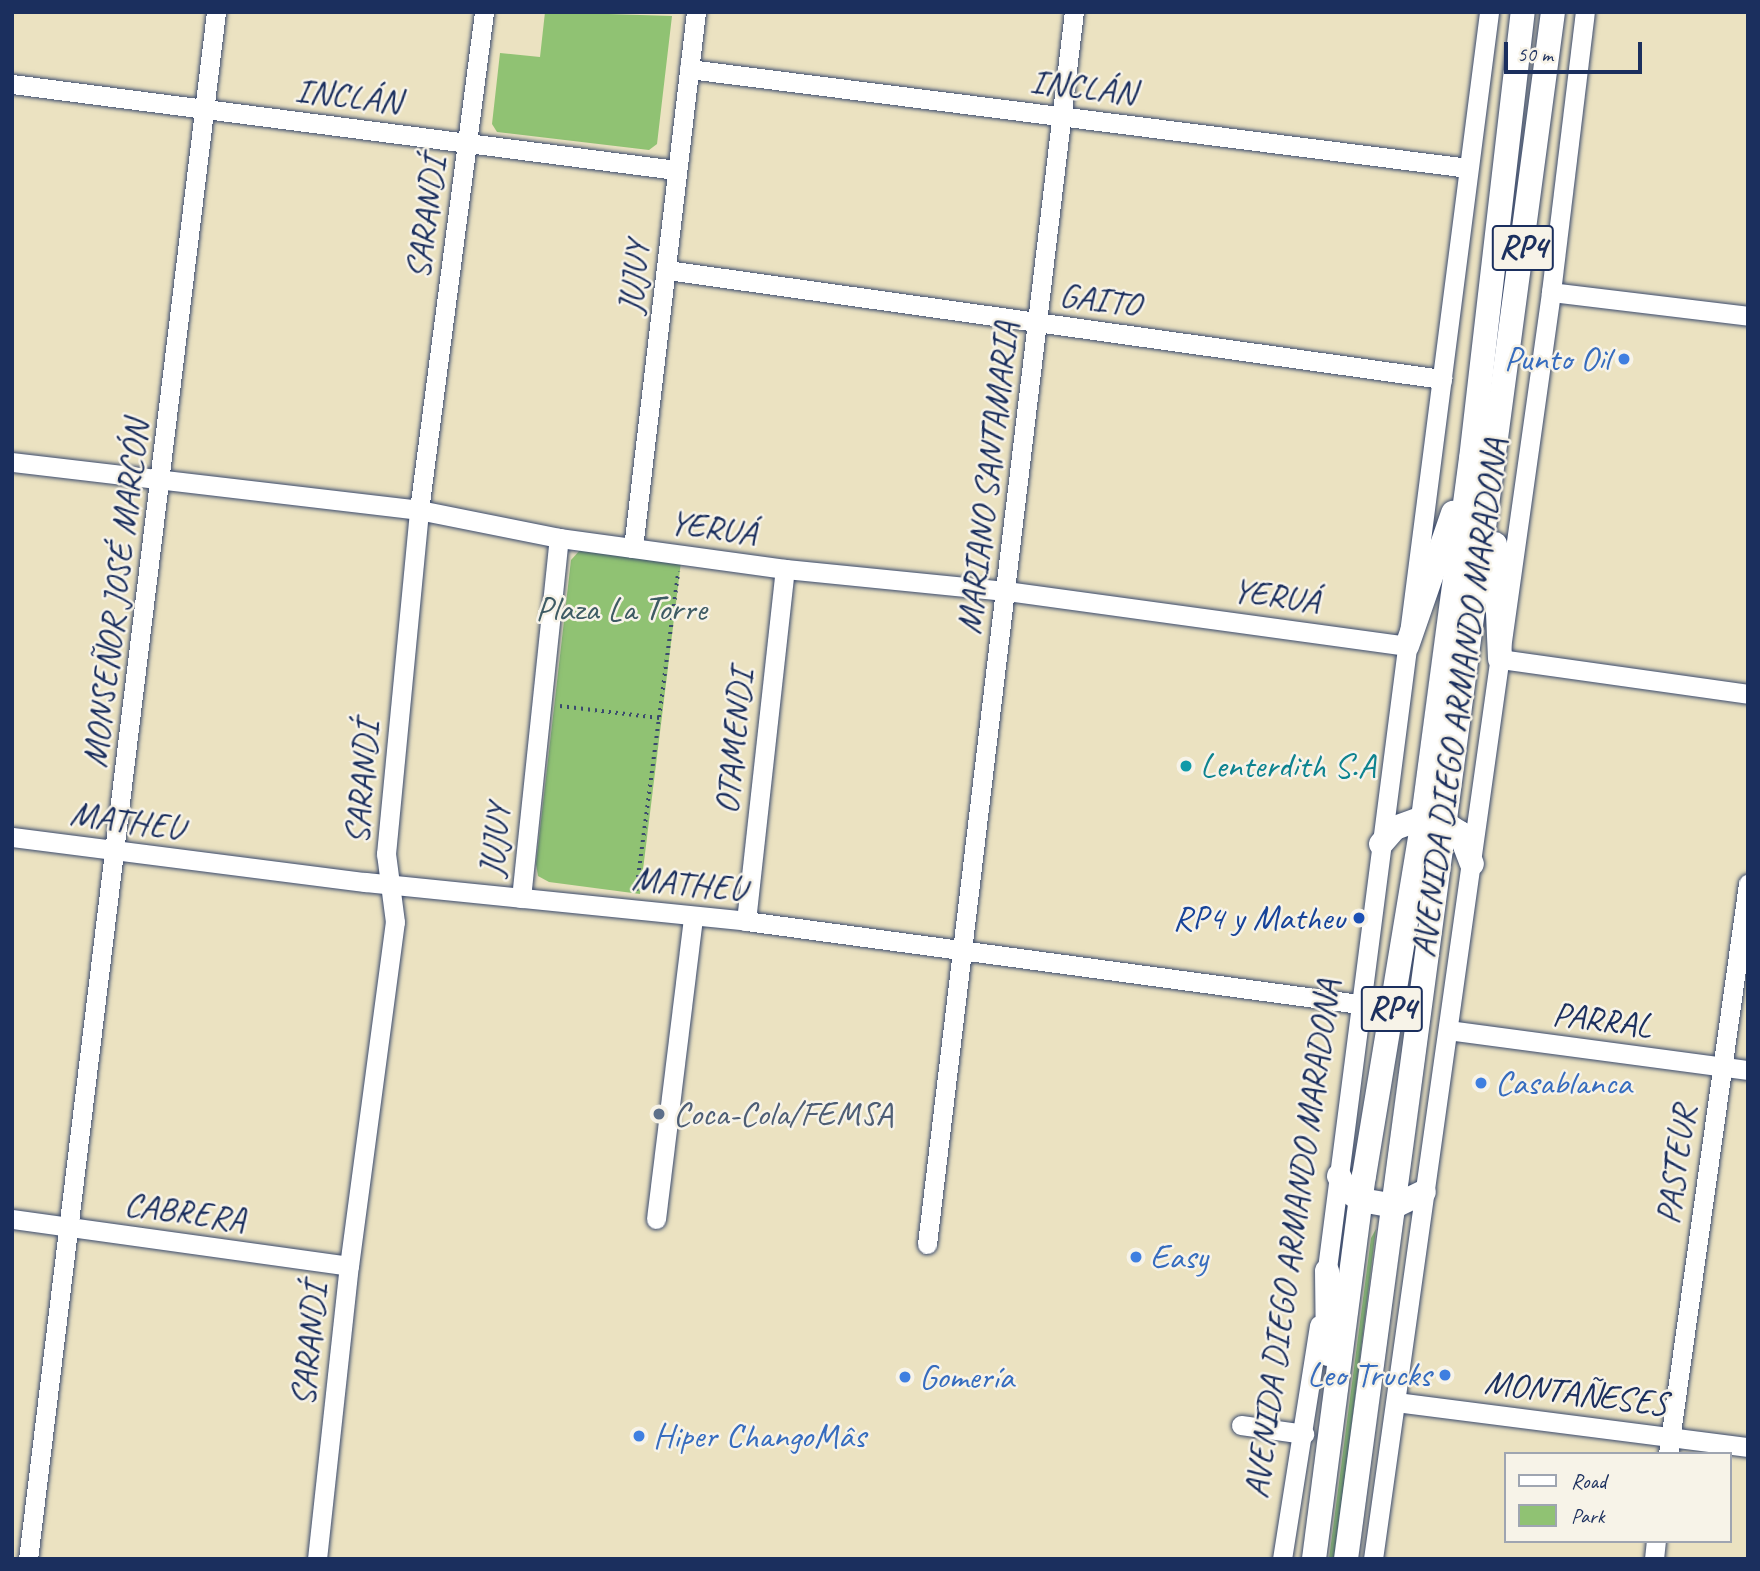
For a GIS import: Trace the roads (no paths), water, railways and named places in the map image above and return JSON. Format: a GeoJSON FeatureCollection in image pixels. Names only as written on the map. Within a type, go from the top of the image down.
{"type":"FeatureCollection","features":[{"type":"Feature","properties":{"kind":"main road","name":"AVENIDA DIEGO ARMANDO MARADONA"},"geometry":{"type":"LineString","coordinates":[[1346,1559],[1395,1206],[1471,459],[1522,12]]}},
{"type":"Feature","properties":{"kind":"main road","name":"AVENIDA DIEGO ARMANDO MARADONA"},"geometry":{"type":"LineString","coordinates":[[1314,1559],[1316,1434],[1434,820],[1492,483],[1553,12]]}},
{"type":"Feature","properties":{"kind":"main road"},"geometry":{"type":"LineString","coordinates":[[1407,646],[1471,459]]}},
{"type":"Feature","properties":{"kind":"main road"},"geometry":{"type":"LineString","coordinates":[[1492,483],[1500,659]]}},
{"type":"Feature","properties":{"kind":"main road"},"geometry":{"type":"LineString","coordinates":[[1381,844],[1395,828],[1434,820],[1460,832],[1472,864]]}},
{"type":"Feature","properties":{"kind":"main road"},"geometry":{"type":"LineString","coordinates":[[1339,1177],[1345,1189],[1361,1200],[1395,1206],[1423,1192]]}},
{"type":"Feature","properties":{"kind":"main road"},"geometry":{"type":"LineString","coordinates":[[1316,1434],[1326,1271]]}},
{"type":"Feature","properties":{"kind":"street","name":"MONSEÑOR JOSÉ MARCÓN"},"geometry":{"type":"LineString","coordinates":[[28,1559],[162,480],[216,12]]}},
{"type":"Feature","properties":{"kind":"street","name":"SARANDÍ"},"geometry":{"type":"LineString","coordinates":[[317,1559],[349,1266],[395,922],[386,854],[419,510],[484,12]]}},
{"type":"Feature","properties":{"kind":"street","name":"JUJUY"},"geometry":{"type":"LineString","coordinates":[[633,548],[696,12]]}},
{"type":"Feature","properties":{"kind":"street","name":"MARIANO SANTAMARIA"},"geometry":{"type":"LineString","coordinates":[[927,1244],[1074,12]]}},
{"type":"Feature","properties":{"kind":"street","name":"AVENIDA DIEGO ARMANDO MARADONA"},"geometry":{"type":"LineString","coordinates":[[1326,1271],[1489,12]]}},
{"type":"Feature","properties":{"kind":"street","name":"AVENIDA DIEGO ARMANDO MARADONA"},"geometry":{"type":"LineString","coordinates":[[1373,1559],[1551,292],[1585,12]]}},
{"type":"Feature","properties":{"kind":"street","name":"INCLÁN"},"geometry":{"type":"LineString","coordinates":[[689,69],[1468,168]]}},
{"type":"Feature","properties":{"kind":"street","name":"INCLÁN"},"geometry":{"type":"LineString","coordinates":[[12,84],[676,170]]}},
{"type":"Feature","properties":{"kind":"street","name":"GAITO"},"geometry":{"type":"LineString","coordinates":[[667,270],[1442,379]]}},
{"type":"Feature","properties":{"kind":"street"},"geometry":{"type":"LineString","coordinates":[[1551,292],[1748,316]]}},
{"type":"Feature","properties":{"kind":"street","name":"YERUÁ"},"geometry":{"type":"LineString","coordinates":[[12,462],[419,510],[559,538],[785,569],[1006,591],[1407,646]]}},
{"type":"Feature","properties":{"kind":"street","name":"JUJUY"},"geometry":{"type":"LineString","coordinates":[[521,898],[559,538]]}},
{"type":"Feature","properties":{"kind":"street","name":"OTAMENDI"},"geometry":{"type":"LineString","coordinates":[[746,921],[785,569]]}},
{"type":"Feature","properties":{"kind":"street"},"geometry":{"type":"LineString","coordinates":[[1500,659],[1748,694]]}},
{"type":"Feature","properties":{"kind":"street","name":"MATHEU"},"geometry":{"type":"LineString","coordinates":[[12,837],[116,852],[746,921],[1359,1004]]}},
{"type":"Feature","properties":{"kind":"street","name":"PASTEUR"},"geometry":{"type":"LineString","coordinates":[[1670,1446],[1748,884]]}},
{"type":"Feature","properties":{"kind":"street"},"geometry":{"type":"LineString","coordinates":[[656,1219],[693,916]]}},
{"type":"Feature","properties":{"kind":"street","name":"PARRAL"},"geometry":{"type":"LineString","coordinates":[[1448,1030],[1748,1070]]}},
{"type":"Feature","properties":{"kind":"street","name":"CABRERA"},"geometry":{"type":"LineString","coordinates":[[12,1219],[349,1266]]}},
{"type":"Feature","properties":{"kind":"street","name":"MONTAÑESES"},"geometry":{"type":"LineString","coordinates":[[1396,1402],[1670,1446],[1748,1447]]}},
{"type":"Feature","properties":{"kind":"street"},"geometry":{"type":"LineString","coordinates":[[1241,1425],[1316,1434]]}},
{"type":"Feature","properties":{"kind":"street","name":"AVENIDA DIEGO ARMANDO MARADONA"},"geometry":{"type":"LineString","coordinates":[[1282,1559],[1316,1434]]}},
{"type":"Feature","properties":{"kind":"place","name":"Punto Oil"},"geometry":{"type":"Point","coordinates":[1624,359]}},
{"type":"Feature","properties":{"kind":"place","name":"Lenterdith S.A"},"geometry":{"type":"Point","coordinates":[1186,766]}},
{"type":"Feature","properties":{"kind":"place","name":"RP4 y Matheu"},"geometry":{"type":"Point","coordinates":[1359,918]}},
{"type":"Feature","properties":{"kind":"place","name":"Casablanca"},"geometry":{"type":"Point","coordinates":[1481,1083]}},
{"type":"Feature","properties":{"kind":"place","name":"Coca-Cola/FEMSA"},"geometry":{"type":"Point","coordinates":[659,1114]}},
{"type":"Feature","properties":{"kind":"place","name":"Easy"},"geometry":{"type":"Point","coordinates":[1136,1257]}},
{"type":"Feature","properties":{"kind":"place","name":"Leo Trucks"},"geometry":{"type":"Point","coordinates":[1445,1375]}},
{"type":"Feature","properties":{"kind":"place","name":"Gomería"},"geometry":{"type":"Point","coordinates":[905,1377]}},
{"type":"Feature","properties":{"kind":"place","name":"Hiper ChangoMâs"},"geometry":{"type":"Point","coordinates":[639,1436]}},
{"type":"Feature","properties":{"kind":"park label","name":"Plaza La Torre"},"geometry":{"type":"Point","coordinates":[621,609]}}]}
